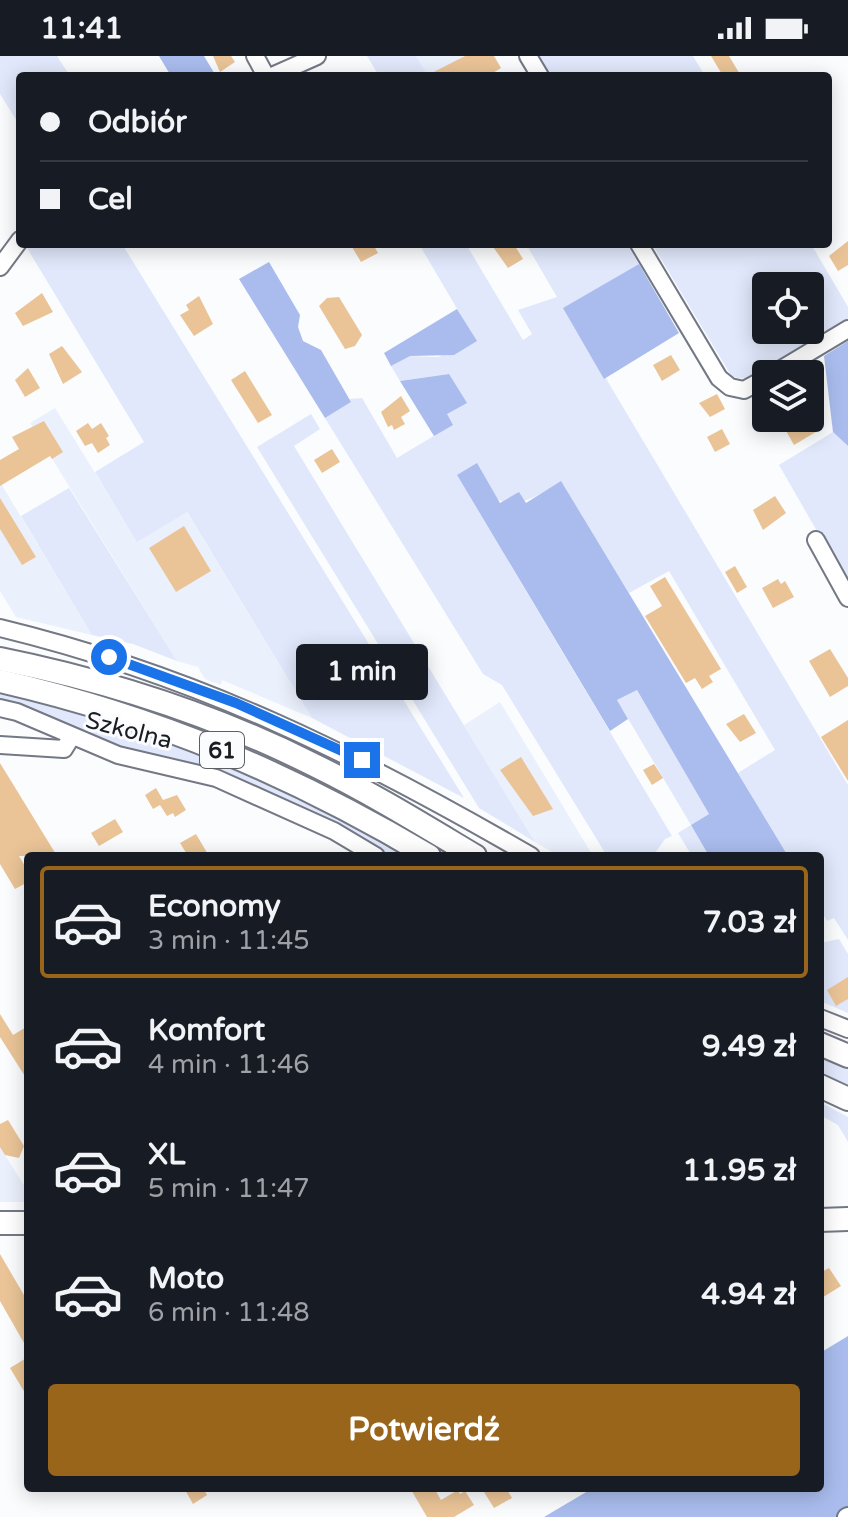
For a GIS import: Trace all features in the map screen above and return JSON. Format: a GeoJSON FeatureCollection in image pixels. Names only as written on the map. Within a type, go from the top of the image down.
{"type":"FeatureCollection","features":[{"type":"Feature","properties":{"kind":"main road","name":"61"},"geometry":{"type":"LineString","coordinates":[[0,659],[113,686],[264,742],[369,794],[468,852]]}},
{"type":"Feature","properties":{"kind":"main road","name":"61"},"geometry":{"type":"LineString","coordinates":[[0,681],[78,699],[254,762],[367,819],[422,852]]}},
{"type":"Feature","properties":{"kind":"main road"},"geometry":{"type":"LineString","coordinates":[[824,1046],[848,1056]]}},
{"type":"Feature","properties":{"kind":"main road"},"geometry":{"type":"LineString","coordinates":[[824,1088],[848,1099]]}},
{"type":"Feature","properties":{"kind":"main road"},"geometry":{"type":"LineString","coordinates":[[824,1220],[848,1219]]}},
{"type":"Feature","properties":{"kind":"main road"},"geometry":{"type":"LineString","coordinates":[[0,1223],[24,1223]]}},
{"type":"Feature","properties":{"kind":"street"},"geometry":{"type":"LineString","coordinates":[[279,72],[317,56]]}},
{"type":"Feature","properties":{"kind":"street"},"geometry":{"type":"LineString","coordinates":[[0,267],[16,245]]}},
{"type":"Feature","properties":{"kind":"street"},"geometry":{"type":"LineString","coordinates":[[641,248],[719,378],[730,387],[744,390],[752,386]]}},
{"type":"Feature","properties":{"kind":"street"},"geometry":{"type":"LineString","coordinates":[[796,360],[848,329]]}},
{"type":"Feature","properties":{"kind":"street"},"geometry":{"type":"LineString","coordinates":[[816,540],[848,598]]}},
{"type":"Feature","properties":{"kind":"street"},"geometry":{"type":"LineString","coordinates":[[0,628],[82,648],[236,703],[362,760],[524,852]]}},
{"type":"Feature","properties":{"kind":"street"},"geometry":{"type":"LineString","coordinates":[[0,708],[72,736]]}},
{"type":"Feature","properties":{"kind":"street","name":"Szkolna"},"geometry":{"type":"LineString","coordinates":[[0,745],[64,749],[72,736],[118,755],[216,778],[334,831],[369,852]]}},
{"type":"Feature","properties":{"kind":"street"},"geometry":{"type":"LineString","coordinates":[[824,1020],[848,1029]]}},
{"type":"Feature","properties":{"kind":"shaded area"},"geometry":{"type":"Polygon","coordinates":[[[0,56],[57,56],[67,72],[16,72],[16,120],[0,94],[0,56]]]}},
{"type":"Feature","properties":{"kind":"shaded area"},"geometry":{"type":"Polygon","coordinates":[[[159,56],[204,56],[214,72],[169,72],[159,56]]]}},
{"type":"Feature","properties":{"kind":"shaded area"},"geometry":{"type":"Polygon","coordinates":[[[367,56],[416,56],[426,72],[377,72],[367,56]]]}},
{"type":"Feature","properties":{"kind":"shaded area"},"geometry":{"type":"Polygon","coordinates":[[[416,56],[463,56],[472,72],[426,72],[416,56]]]}},
{"type":"Feature","properties":{"kind":"shaded area"},"geometry":{"type":"Polygon","coordinates":[[[538,56],[693,56],[703,72],[548,72],[538,56]]]}},
{"type":"Feature","properties":{"kind":"shaded area"},"geometry":{"type":"Polygon","coordinates":[[[27,248],[124,248],[464,798],[312,718],[187,512],[137,542],[95,472],[144,442],[27,248]]]}},
{"type":"Feature","properties":{"kind":"shaded area"},"geometry":{"type":"Polygon","coordinates":[[[421,248],[468,248],[523,340],[532,334],[518,310],[557,297],[528,248],[629,248],[639,264],[564,308],[848,785],[848,940],[834,918],[827,921],[824,916],[824,852],[786,852],[738,773],[775,750],[669,571],[629,593],[561,482],[529,499],[508,502],[498,500],[457,475],[672,836],[665,839],[656,852],[605,852],[502,685],[483,674],[325,418],[351,402],[349,399],[362,398],[397,458],[452,425],[447,415],[449,374],[400,381],[391,366],[409,356],[438,357],[476,341],[421,248]]]}},
{"type":"Feature","properties":{"kind":"shaded area"},"geometry":{"type":"Polygon","coordinates":[[[654,248],[813,248],[848,307],[848,319],[824,333],[824,272],[752,272],[752,344],[806,344],[779,360],[752,360],[752,376],[747,379],[732,377],[654,248]]]}},
{"type":"Feature","properties":{"kind":"shaded area"},"geometry":{"type":"Polygon","coordinates":[[[269,262],[300,315],[298,327],[303,341],[321,350],[351,402],[325,418],[239,279],[269,262]]]}},
{"type":"Feature","properties":{"kind":"shaded area"},"geometry":{"type":"Polygon","coordinates":[[[639,264],[679,333],[604,379],[563,308],[639,264]]]}},
{"type":"Feature","properties":{"kind":"shaded area"},"geometry":{"type":"Polygon","coordinates":[[[457,309],[477,341],[454,355],[410,356],[391,366],[384,353],[457,309]]]}},
{"type":"Feature","properties":{"kind":"shaded area"},"geometry":{"type":"Polygon","coordinates":[[[848,341],[848,446],[833,432],[824,356],[848,341]]]}},
{"type":"Feature","properties":{"kind":"shaded area"},"geometry":{"type":"Polygon","coordinates":[[[449,374],[467,403],[447,414],[453,425],[434,436],[400,381],[449,374]]]}},
{"type":"Feature","properties":{"kind":"shaded area"},"geometry":{"type":"Polygon","coordinates":[[[55,408],[137,541],[186,511],[312,718],[222,680],[221,685],[205,679],[198,667],[177,661],[30,423],[55,408]]]}},
{"type":"Feature","properties":{"kind":"shaded area"},"geometry":{"type":"Polygon","coordinates":[[[311,414],[320,429],[294,446],[535,842],[479,808],[257,447],[311,414]]]}},
{"type":"Feature","properties":{"kind":"shaded area"},"geometry":{"type":"Polygon","coordinates":[[[833,432],[848,446],[848,585],[779,465],[833,432]]]}},
{"type":"Feature","properties":{"kind":"shaded area"},"geometry":{"type":"Polygon","coordinates":[[[477,463],[500,503],[519,492],[526,503],[561,481],[786,852],[707,852],[691,825],[709,814],[637,690],[617,700],[628,719],[610,731],[457,475],[477,463]]]}},
{"type":"Feature","properties":{"kind":"shaded area"},"geometry":{"type":"Polygon","coordinates":[[[0,482],[92,635],[16,617],[0,591],[0,482]]]}},
{"type":"Feature","properties":{"kind":"shaded area"},"geometry":{"type":"Polygon","coordinates":[[[69,488],[177,661],[133,644],[92,635],[21,516],[69,488]]]}},
{"type":"Feature","properties":{"kind":"shaded area"},"geometry":{"type":"Polygon","coordinates":[[[0,666],[71,684],[212,729],[326,781],[457,852],[441,852],[393,824],[0,672],[0,666]]]}},
{"type":"Feature","properties":{"kind":"shaded area"},"geometry":{"type":"Polygon","coordinates":[[[0,689],[137,727],[264,777],[406,852],[377,852],[259,789],[194,764],[109,746],[0,703],[0,689]]]}},
{"type":"Feature","properties":{"kind":"shaded area"},"geometry":{"type":"Polygon","coordinates":[[[637,690],[709,814],[691,825],[617,700],[637,690]]]}},
{"type":"Feature","properties":{"kind":"shaded area"},"geometry":{"type":"Polygon","coordinates":[[[500,702],[591,852],[552,852],[535,842],[464,725],[500,702]]]}},
{"type":"Feature","properties":{"kind":"shaded area"},"geometry":{"type":"Polygon","coordinates":[[[691,825],[707,852],[690,852],[678,833],[691,825]]]}},
{"type":"Feature","properties":{"kind":"shaded area"},"geometry":{"type":"Polygon","coordinates":[[[839,939],[848,954],[848,1013],[824,1003],[824,942],[839,939]]]}},
{"type":"Feature","properties":{"kind":"shaded area"},"geometry":{"type":"Polygon","coordinates":[[[824,1055],[848,1065],[848,1090],[824,1078],[824,1055]]]}},
{"type":"Feature","properties":{"kind":"shaded area"},"geometry":{"type":"Polygon","coordinates":[[[824,1104],[848,1117],[848,1142],[838,1125],[824,1117],[824,1104]]]}},
{"type":"Feature","properties":{"kind":"shaded area"},"geometry":{"type":"Polygon","coordinates":[[[0,1147],[24,1186],[24,1202],[0,1202],[0,1147]]]}},
{"type":"Feature","properties":{"kind":"shaded area"},"geometry":{"type":"Polygon","coordinates":[[[848,1336],[848,1517],[544,1517],[586,1492],[824,1492],[824,1351],[848,1336]]]}},
{"type":"Feature","properties":{"kind":"building"},"geometry":{"type":"Polygon","coordinates":[[[213,56],[231,56],[235,62],[220,72],[213,56]]]}},
{"type":"Feature","properties":{"kind":"building"},"geometry":{"type":"Polygon","coordinates":[[[465,56],[494,56],[501,68],[494,72],[434,72],[465,56]]]}},
{"type":"Feature","properties":{"kind":"building"},"geometry":{"type":"Polygon","coordinates":[[[711,56],[729,56],[739,72],[721,72],[711,56]]]}},
{"type":"Feature","properties":{"kind":"building"},"geometry":{"type":"Polygon","coordinates":[[[848,241],[848,265],[838,271],[829,256],[848,241]]]}},
{"type":"Feature","properties":{"kind":"building"},"geometry":{"type":"Polygon","coordinates":[[[353,248],[375,248],[378,253],[361,262],[353,248]]]}},
{"type":"Feature","properties":{"kind":"building"},"geometry":{"type":"Polygon","coordinates":[[[494,248],[516,248],[523,259],[508,268],[494,248]]]}},
{"type":"Feature","properties":{"kind":"building"},"geometry":{"type":"Polygon","coordinates":[[[42,293],[53,312],[23,326],[15,313],[42,293]]]}},
{"type":"Feature","properties":{"kind":"building"},"geometry":{"type":"Polygon","coordinates":[[[199,296],[213,324],[194,336],[180,315],[189,310],[186,305],[199,296]]]}},
{"type":"Feature","properties":{"kind":"building"},"geometry":{"type":"Polygon","coordinates":[[[339,297],[362,335],[355,346],[345,349],[319,306],[327,298],[339,297]]]}},
{"type":"Feature","properties":{"kind":"building"},"geometry":{"type":"Polygon","coordinates":[[[62,346],[82,372],[63,384],[49,354],[62,346]]]}},
{"type":"Feature","properties":{"kind":"building"},"geometry":{"type":"Polygon","coordinates":[[[671,355],[680,370],[662,381],[653,365],[671,355]]]}},
{"type":"Feature","properties":{"kind":"building"},"geometry":{"type":"Polygon","coordinates":[[[28,368],[40,388],[25,397],[15,380],[28,368]]]}},
{"type":"Feature","properties":{"kind":"building"},"geometry":{"type":"Polygon","coordinates":[[[245,371],[272,415],[258,423],[231,380],[245,371]]]}},
{"type":"Feature","properties":{"kind":"building"},"geometry":{"type":"Polygon","coordinates":[[[717,394],[725,409],[710,417],[699,403],[717,394]]]}},
{"type":"Feature","properties":{"kind":"building"},"geometry":{"type":"Polygon","coordinates":[[[401,396],[410,411],[401,417],[405,424],[394,430],[392,425],[388,427],[381,412],[401,396]]]}},
{"type":"Feature","properties":{"kind":"building"},"geometry":{"type":"Polygon","coordinates":[[[44,421],[63,452],[52,459],[50,456],[0,486],[0,460],[19,449],[12,437],[44,421]]]}},
{"type":"Feature","properties":{"kind":"building"},"geometry":{"type":"Polygon","coordinates":[[[88,423],[92,429],[101,423],[109,436],[106,438],[110,445],[98,453],[92,443],[85,446],[76,431],[88,423]]]}},
{"type":"Feature","properties":{"kind":"building"},"geometry":{"type":"Polygon","coordinates":[[[722,429],[730,444],[715,452],[707,437],[722,429]]]}},
{"type":"Feature","properties":{"kind":"building"},"geometry":{"type":"Polygon","coordinates":[[[787,432],[816,432],[794,445],[787,432]]]}},
{"type":"Feature","properties":{"kind":"building"},"geometry":{"type":"Polygon","coordinates":[[[332,449],[340,462],[322,473],[314,460],[332,449]]]}},
{"type":"Feature","properties":{"kind":"building"},"geometry":{"type":"Polygon","coordinates":[[[775,496],[786,513],[763,530],[753,510],[775,496]]]}},
{"type":"Feature","properties":{"kind":"building"},"geometry":{"type":"Polygon","coordinates":[[[0,498],[36,557],[22,565],[0,529],[0,498]]]}},
{"type":"Feature","properties":{"kind":"building"},"geometry":{"type":"Polygon","coordinates":[[[184,526],[211,571],[176,592],[149,548],[184,526]]]}},
{"type":"Feature","properties":{"kind":"building"},"geometry":{"type":"Polygon","coordinates":[[[735,566],[747,587],[737,593],[725,572],[735,566]]]}},
{"type":"Feature","properties":{"kind":"building"},"geometry":{"type":"Polygon","coordinates":[[[665,577],[721,669],[709,676],[713,682],[702,689],[695,678],[686,683],[645,616],[662,606],[650,586],[665,577]]]}},
{"type":"Feature","properties":{"kind":"building"},"geometry":{"type":"Polygon","coordinates":[[[778,579],[781,584],[785,581],[794,597],[773,608],[762,588],[778,579]]]}},
{"type":"Feature","properties":{"kind":"building"},"geometry":{"type":"Polygon","coordinates":[[[830,649],[848,678],[848,686],[830,697],[809,661],[830,649]]]}},
{"type":"Feature","properties":{"kind":"building"},"geometry":{"type":"Polygon","coordinates":[[[744,714],[756,733],[740,742],[726,724],[744,714]]]}},
{"type":"Feature","properties":{"kind":"building"},"geometry":{"type":"Polygon","coordinates":[[[848,720],[848,781],[821,737],[848,720]]]}},
{"type":"Feature","properties":{"kind":"building"},"geometry":{"type":"Polygon","coordinates":[[[521,757],[553,809],[533,816],[500,770],[521,757]]]}},
{"type":"Feature","properties":{"kind":"building"},"geometry":{"type":"Polygon","coordinates":[[[0,763],[55,852],[24,852],[24,856],[19,856],[24,864],[24,884],[15,889],[0,864],[0,763]]]}},
{"type":"Feature","properties":{"kind":"building"},"geometry":{"type":"Polygon","coordinates":[[[654,764],[663,778],[652,785],[643,770],[654,764]]]}},
{"type":"Feature","properties":{"kind":"building"},"geometry":{"type":"Polygon","coordinates":[[[156,788],[163,800],[177,795],[186,810],[175,817],[173,813],[167,816],[160,805],[153,809],[145,795],[156,788]]]}},
{"type":"Feature","properties":{"kind":"building"},"geometry":{"type":"Polygon","coordinates":[[[115,819],[123,832],[99,846],[91,833],[115,819]]]}},
{"type":"Feature","properties":{"kind":"building"},"geometry":{"type":"Polygon","coordinates":[[[196,834],[207,852],[186,852],[180,843],[196,834]]]}},
{"type":"Feature","properties":{"kind":"building"},"geometry":{"type":"Polygon","coordinates":[[[848,977],[848,999],[836,1006],[827,990],[848,977]]]}},
{"type":"Feature","properties":{"kind":"building"},"geometry":{"type":"Polygon","coordinates":[[[0,1014],[13,1035],[24,1028],[24,1075],[0,1037],[0,1014]]]}},
{"type":"Feature","properties":{"kind":"building"},"geometry":{"type":"Polygon","coordinates":[[[8,1120],[24,1146],[19,1158],[5,1155],[0,1147],[0,1124],[8,1120]]]}},
{"type":"Feature","properties":{"kind":"building"},"geometry":{"type":"Polygon","coordinates":[[[0,1254],[24,1295],[24,1343],[0,1301],[0,1254]]]}},
{"type":"Feature","properties":{"kind":"building"},"geometry":{"type":"Polygon","coordinates":[[[829,1268],[841,1286],[824,1297],[824,1271],[829,1268]]]}},
{"type":"Feature","properties":{"kind":"building"},"geometry":{"type":"Polygon","coordinates":[[[24,1359],[24,1391],[10,1368],[24,1359]]]}},
{"type":"Feature","properties":{"kind":"building"},"geometry":{"type":"Polygon","coordinates":[[[186,1492],[205,1492],[207,1495],[193,1504],[186,1492]]]}},
{"type":"Feature","properties":{"kind":"building"},"geometry":{"type":"Polygon","coordinates":[[[412,1492],[436,1492],[441,1500],[455,1492],[466,1492],[474,1505],[454,1517],[427,1517],[412,1492]]]}},
{"type":"Feature","properties":{"kind":"building"},"geometry":{"type":"Polygon","coordinates":[[[484,1492],[508,1492],[512,1498],[494,1508],[484,1492]]]}},
{"type":"Feature","properties":{"kind":"route"},"geometry":{"type":"LineString","coordinates":[[109,657],[236,703],[362,760]]}}]}
